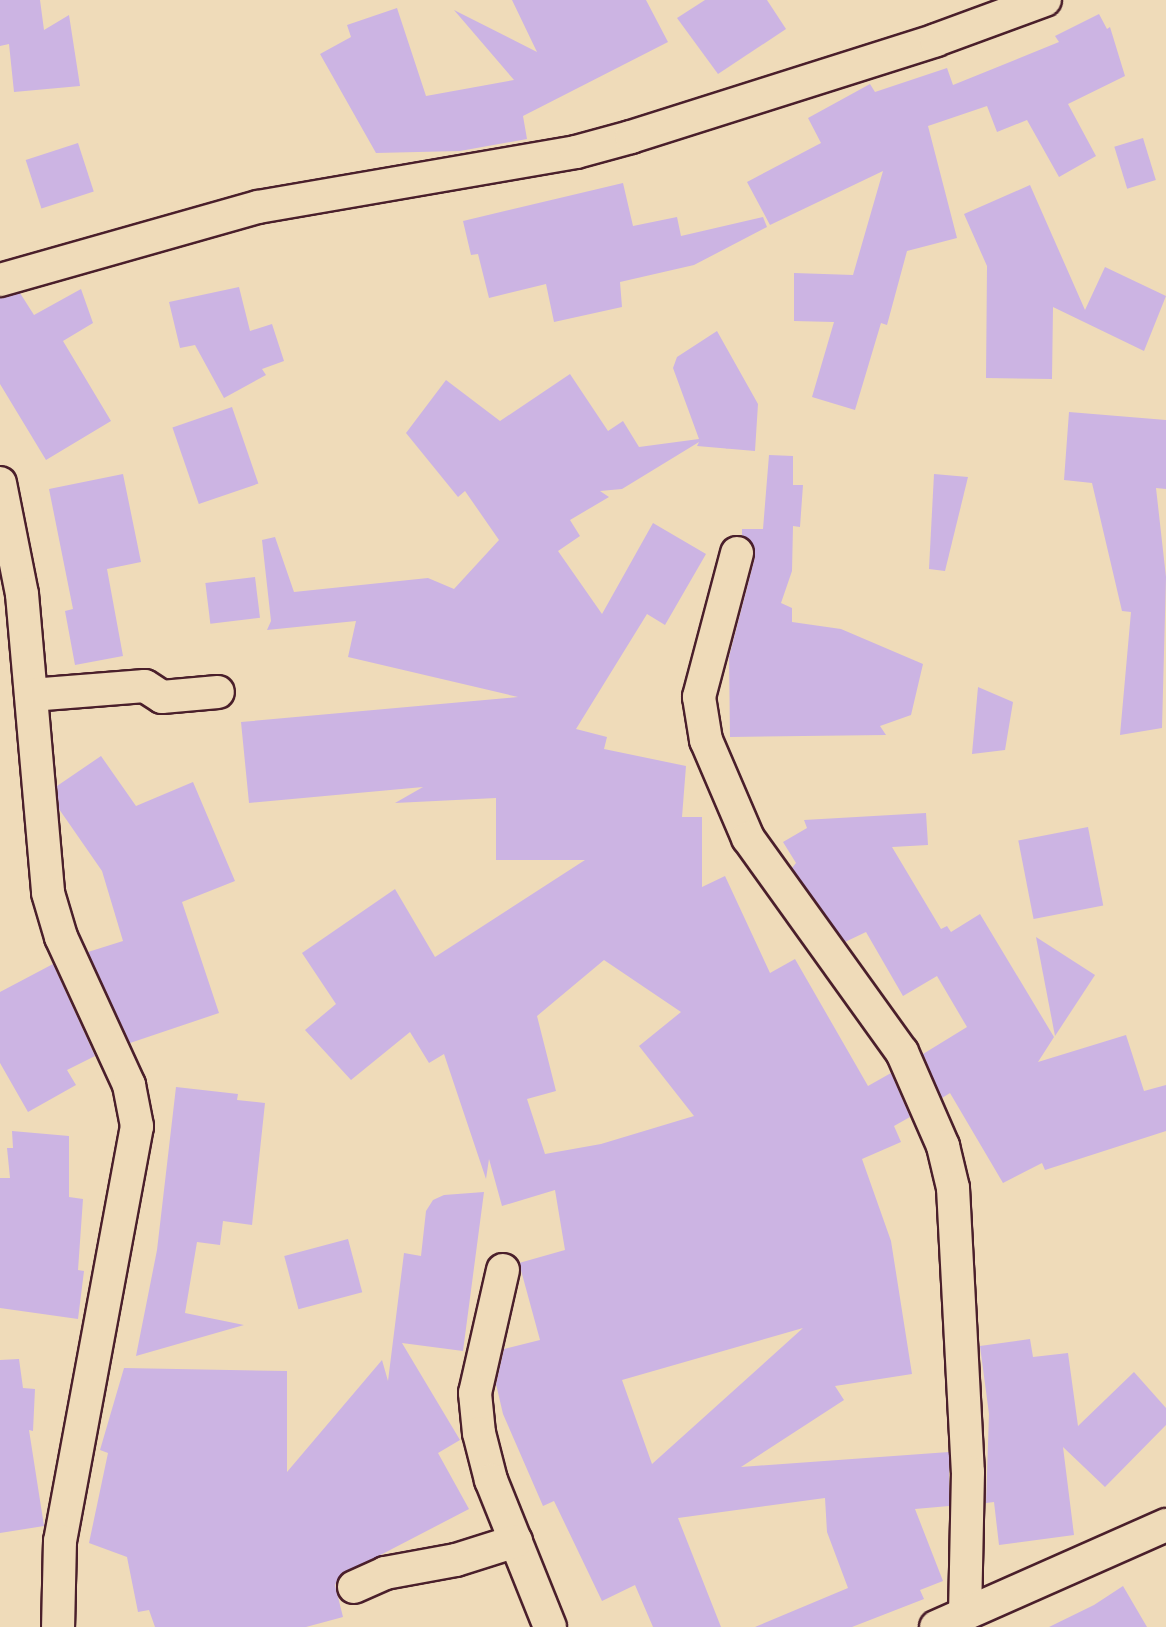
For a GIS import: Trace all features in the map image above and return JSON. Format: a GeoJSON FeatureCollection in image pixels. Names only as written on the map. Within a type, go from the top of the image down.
{"type":"FeatureCollection","features":[{"type":"Feature","properties":{"kind":"street"},"geometry":{"type":"LineString","coordinates":[[0,280],[258,207],[576,152],[936,40],[1045,0]]}},
{"type":"Feature","properties":{"kind":"street"},"geometry":{"type":"LineString","coordinates":[[0,483],[10,582],[31,695],[48,893],[61,937],[129,1085],[137,1126],[60,1541],[58,1627]]}},
{"type":"Feature","properties":{"kind":"street"},"geometry":{"type":"LineString","coordinates":[[737,553],[699,697],[706,740],[748,838],[902,1052],[943,1146],[953,1188],[968,1472],[965,1614]]}},
{"type":"Feature","properties":{"kind":"street"},"geometry":{"type":"LineString","coordinates":[[31,695],[145,685],[162,697],[218,692]]}},
{"type":"Feature","properties":{"kind":"street"},"geometry":{"type":"LineString","coordinates":[[503,1270],[475,1393],[479,1433],[491,1480],[550,1627]]}},
{"type":"Feature","properties":{"kind":"street"},"geometry":{"type":"LineString","coordinates":[[936,1627],[1166,1525]]}},
{"type":"Feature","properties":{"kind":"street"},"geometry":{"type":"LineString","coordinates":[[354,1587],[385,1573],[456,1560],[516,1541]]}},
{"type":"Feature","properties":{"kind":"building"},"geometry":{"type":"Polygon","coordinates":[[[0,0],[40,0],[44,30],[69,15],[80,86],[14,92],[9,44],[0,46],[0,0]]]}},
{"type":"Feature","properties":{"kind":"building"},"geometry":{"type":"Polygon","coordinates":[[[512,0],[646,0],[668,42],[523,116],[527,139],[460,151],[376,153],[320,54],[351,37],[347,25],[397,8],[426,96],[514,80],[454,10],[537,52],[512,0]]]}},
{"type":"Feature","properties":{"kind":"building"},"geometry":{"type":"Polygon","coordinates":[[[705,0],[767,0],[786,29],[718,74],[677,18],[705,0]]]}},
{"type":"Feature","properties":{"kind":"building"},"geometry":{"type":"Polygon","coordinates":[[[1099,14],[1107,29],[1110,27],[1125,76],[1068,104],[1096,156],[1059,177],[1027,120],[997,132],[987,106],[928,126],[957,238],[907,251],[887,325],[881,323],[855,410],[812,397],[834,322],[794,321],[794,273],[853,275],[883,171],[770,225],[747,182],[821,143],[808,118],[870,84],[875,92],[947,68],[953,85],[1059,42],[1055,36],[1099,14]]]}},
{"type":"Feature","properties":{"kind":"building"},"geometry":{"type":"Polygon","coordinates":[[[1143,138],[1156,180],[1127,189],[1114,147],[1143,138]]]}},
{"type":"Feature","properties":{"kind":"building"},"geometry":{"type":"Polygon","coordinates":[[[78,143],[94,192],[41,208],[26,160],[78,143]]]}},
{"type":"Feature","properties":{"kind":"building"},"geometry":{"type":"Polygon","coordinates":[[[623,183],[633,226],[677,217],[681,236],[763,217],[767,227],[694,265],[620,282],[622,307],[554,322],[546,284],[489,298],[478,254],[471,255],[463,221],[623,183]]]}},
{"type":"Feature","properties":{"kind":"building"},"geometry":{"type":"Polygon","coordinates":[[[1030,185],[1085,310],[1105,267],[1166,296],[1144,351],[1053,307],[1052,379],[986,378],[987,266],[964,214],[1030,185]]]}},
{"type":"Feature","properties":{"kind":"building"},"geometry":{"type":"Polygon","coordinates":[[[239,287],[250,331],[272,324],[284,361],[262,369],[266,375],[224,398],[195,345],[180,348],[169,302],[239,287]]]}},
{"type":"Feature","properties":{"kind":"building"},"geometry":{"type":"Polygon","coordinates":[[[81,289],[93,323],[63,341],[111,421],[46,460],[0,384],[0,298],[20,293],[34,315],[81,289]]]}},
{"type":"Feature","properties":{"kind":"building"},"geometry":{"type":"Polygon","coordinates":[[[717,331],[758,404],[755,451],[697,446],[699,442],[622,489],[600,491],[609,497],[570,520],[580,536],[558,551],[602,614],[653,523],[706,554],[665,625],[647,614],[576,729],[607,737],[604,749],[686,766],[682,817],[702,817],[702,887],[725,876],[770,973],[795,959],[868,1086],[891,1073],[910,1117],[894,1126],[901,1142],[862,1159],[891,1241],[912,1374],[835,1386],[844,1400],[741,1467],[949,1452],[949,1506],[915,1509],[943,1581],[920,1590],[924,1599],[852,1627],[755,1627],[848,1588],[827,1532],[825,1498],[678,1518],[721,1627],[653,1627],[635,1585],[602,1601],[554,1501],[543,1506],[503,1414],[496,1384],[504,1349],[540,1340],[519,1263],[565,1250],[555,1190],[502,1206],[489,1159],[486,1179],[444,1054],[429,1063],[410,1032],[351,1080],[305,1030],[336,1004],[302,953],[395,889],[435,957],[585,860],[496,860],[496,798],[395,803],[423,787],[249,803],[241,722],[518,697],[348,657],[356,621],[267,630],[271,621],[262,540],[275,537],[294,592],[428,578],[454,589],[499,540],[465,491],[458,497],[406,433],[446,380],[500,421],[570,374],[608,431],[623,421],[639,447],[699,439],[673,368],[677,357],[717,331]],[[604,960],[537,1016],[556,1091],[527,1099],[545,1154],[601,1144],[694,1116],[639,1046],[681,1012],[604,960]],[[803,1328],[622,1380],[652,1464],[803,1328]]]}},
{"type":"Feature","properties":{"kind":"building"},"geometry":{"type":"Polygon","coordinates":[[[232,407],[258,484],[199,504],[172,428],[232,407]]]}},
{"type":"Feature","properties":{"kind":"building"},"geometry":{"type":"Polygon","coordinates":[[[1069,412],[1166,420],[1166,489],[1156,488],[1166,577],[1162,728],[1120,735],[1131,612],[1122,611],[1092,483],[1064,480],[1069,412]]]}},
{"type":"Feature","properties":{"kind":"building"},"geometry":{"type":"Polygon","coordinates":[[[769,455],[793,456],[793,485],[803,485],[800,527],[793,526],[792,571],[781,603],[792,608],[792,622],[841,629],[923,664],[911,715],[880,726],[886,735],[730,737],[729,657],[755,557],[754,548],[742,535],[742,529],[763,529],[769,455]]]}},
{"type":"Feature","properties":{"kind":"building"},"geometry":{"type":"Polygon","coordinates":[[[123,474],[141,562],[107,569],[123,656],[75,665],[65,611],[73,609],[49,489],[123,474]]]}},
{"type":"Feature","properties":{"kind":"building"},"geometry":{"type":"Polygon","coordinates":[[[934,474],[968,477],[945,571],[929,569],[934,474]]]}},
{"type":"Feature","properties":{"kind":"building"},"geometry":{"type":"Polygon","coordinates":[[[255,577],[260,618],[210,624],[205,583],[255,577]]]}},
{"type":"Feature","properties":{"kind":"building"},"geometry":{"type":"Polygon","coordinates":[[[978,687],[1013,702],[1005,750],[972,754],[978,687]]]}},
{"type":"Feature","properties":{"kind":"building"},"geometry":{"type":"Polygon","coordinates":[[[101,756],[136,806],[193,782],[235,881],[182,902],[219,1013],[130,1043],[88,952],[123,941],[102,871],[59,809],[57,786],[101,756]]]}},
{"type":"Feature","properties":{"kind":"building"},"geometry":{"type":"Polygon","coordinates":[[[926,813],[928,845],[892,847],[941,929],[947,926],[951,932],[980,914],[1054,1037],[1038,1062],[1126,1035],[1144,1091],[1166,1085],[1166,1131],[1045,1170],[1042,1163],[1003,1183],[950,1093],[942,1098],[923,1054],[967,1027],[937,976],[903,996],[866,932],[845,942],[792,868],[796,863],[783,842],[807,828],[804,820],[926,813]]]}},
{"type":"Feature","properties":{"kind":"building"},"geometry":{"type":"Polygon","coordinates":[[[1088,827],[1103,906],[1034,919],[1018,841],[1088,827]]]}},
{"type":"Feature","properties":{"kind":"building"},"geometry":{"type":"Polygon","coordinates":[[[1036,937],[1095,975],[1055,1036],[1036,937]]]}},
{"type":"Feature","properties":{"kind":"building"},"geometry":{"type":"Polygon","coordinates":[[[53,964],[95,1056],[67,1070],[76,1085],[28,1112],[0,1063],[0,992],[53,964]]]}},
{"type":"Feature","properties":{"kind":"building"},"geometry":{"type":"Polygon","coordinates":[[[176,1087],[238,1094],[237,1100],[265,1103],[252,1225],[223,1221],[220,1245],[197,1242],[185,1313],[244,1325],[136,1356],[157,1250],[176,1087]]]}},
{"type":"Feature","properties":{"kind":"building"},"geometry":{"type":"Polygon","coordinates":[[[12,1131],[69,1136],[69,1197],[83,1199],[78,1270],[84,1271],[78,1319],[0,1308],[0,1178],[10,1178],[7,1148],[13,1148],[12,1131]]]}},
{"type":"Feature","properties":{"kind":"building"},"geometry":{"type":"Polygon","coordinates":[[[484,1192],[463,1351],[402,1343],[460,1440],[438,1453],[469,1509],[340,1576],[335,1585],[343,1617],[306,1627],[155,1627],[149,1610],[138,1612],[127,1557],[89,1543],[108,1453],[100,1450],[124,1368],[287,1371],[287,1472],[382,1360],[388,1381],[404,1253],[421,1256],[426,1211],[433,1200],[444,1195],[484,1192]]]}},
{"type":"Feature","properties":{"kind":"building"},"geometry":{"type":"Polygon","coordinates":[[[348,1239],[362,1292],[298,1309],[284,1256],[348,1239]]]}},
{"type":"Feature","properties":{"kind":"building"},"geometry":{"type":"Polygon","coordinates":[[[1030,1339],[1033,1357],[1068,1353],[1078,1426],[1134,1372],[1166,1408],[1166,1425],[1105,1487],[1063,1447],[1074,1535],[999,1545],[994,1502],[986,1503],[989,1414],[980,1346],[1030,1339]]]}},
{"type":"Feature","properties":{"kind":"building"},"geometry":{"type":"Polygon","coordinates":[[[19,1359],[23,1388],[35,1389],[33,1431],[29,1430],[44,1526],[0,1533],[0,1360],[19,1359]]]}},
{"type":"Feature","properties":{"kind":"building"},"geometry":{"type":"Polygon","coordinates":[[[1123,1586],[1147,1627],[1049,1627],[1094,1605],[1123,1586]]]}}]}
